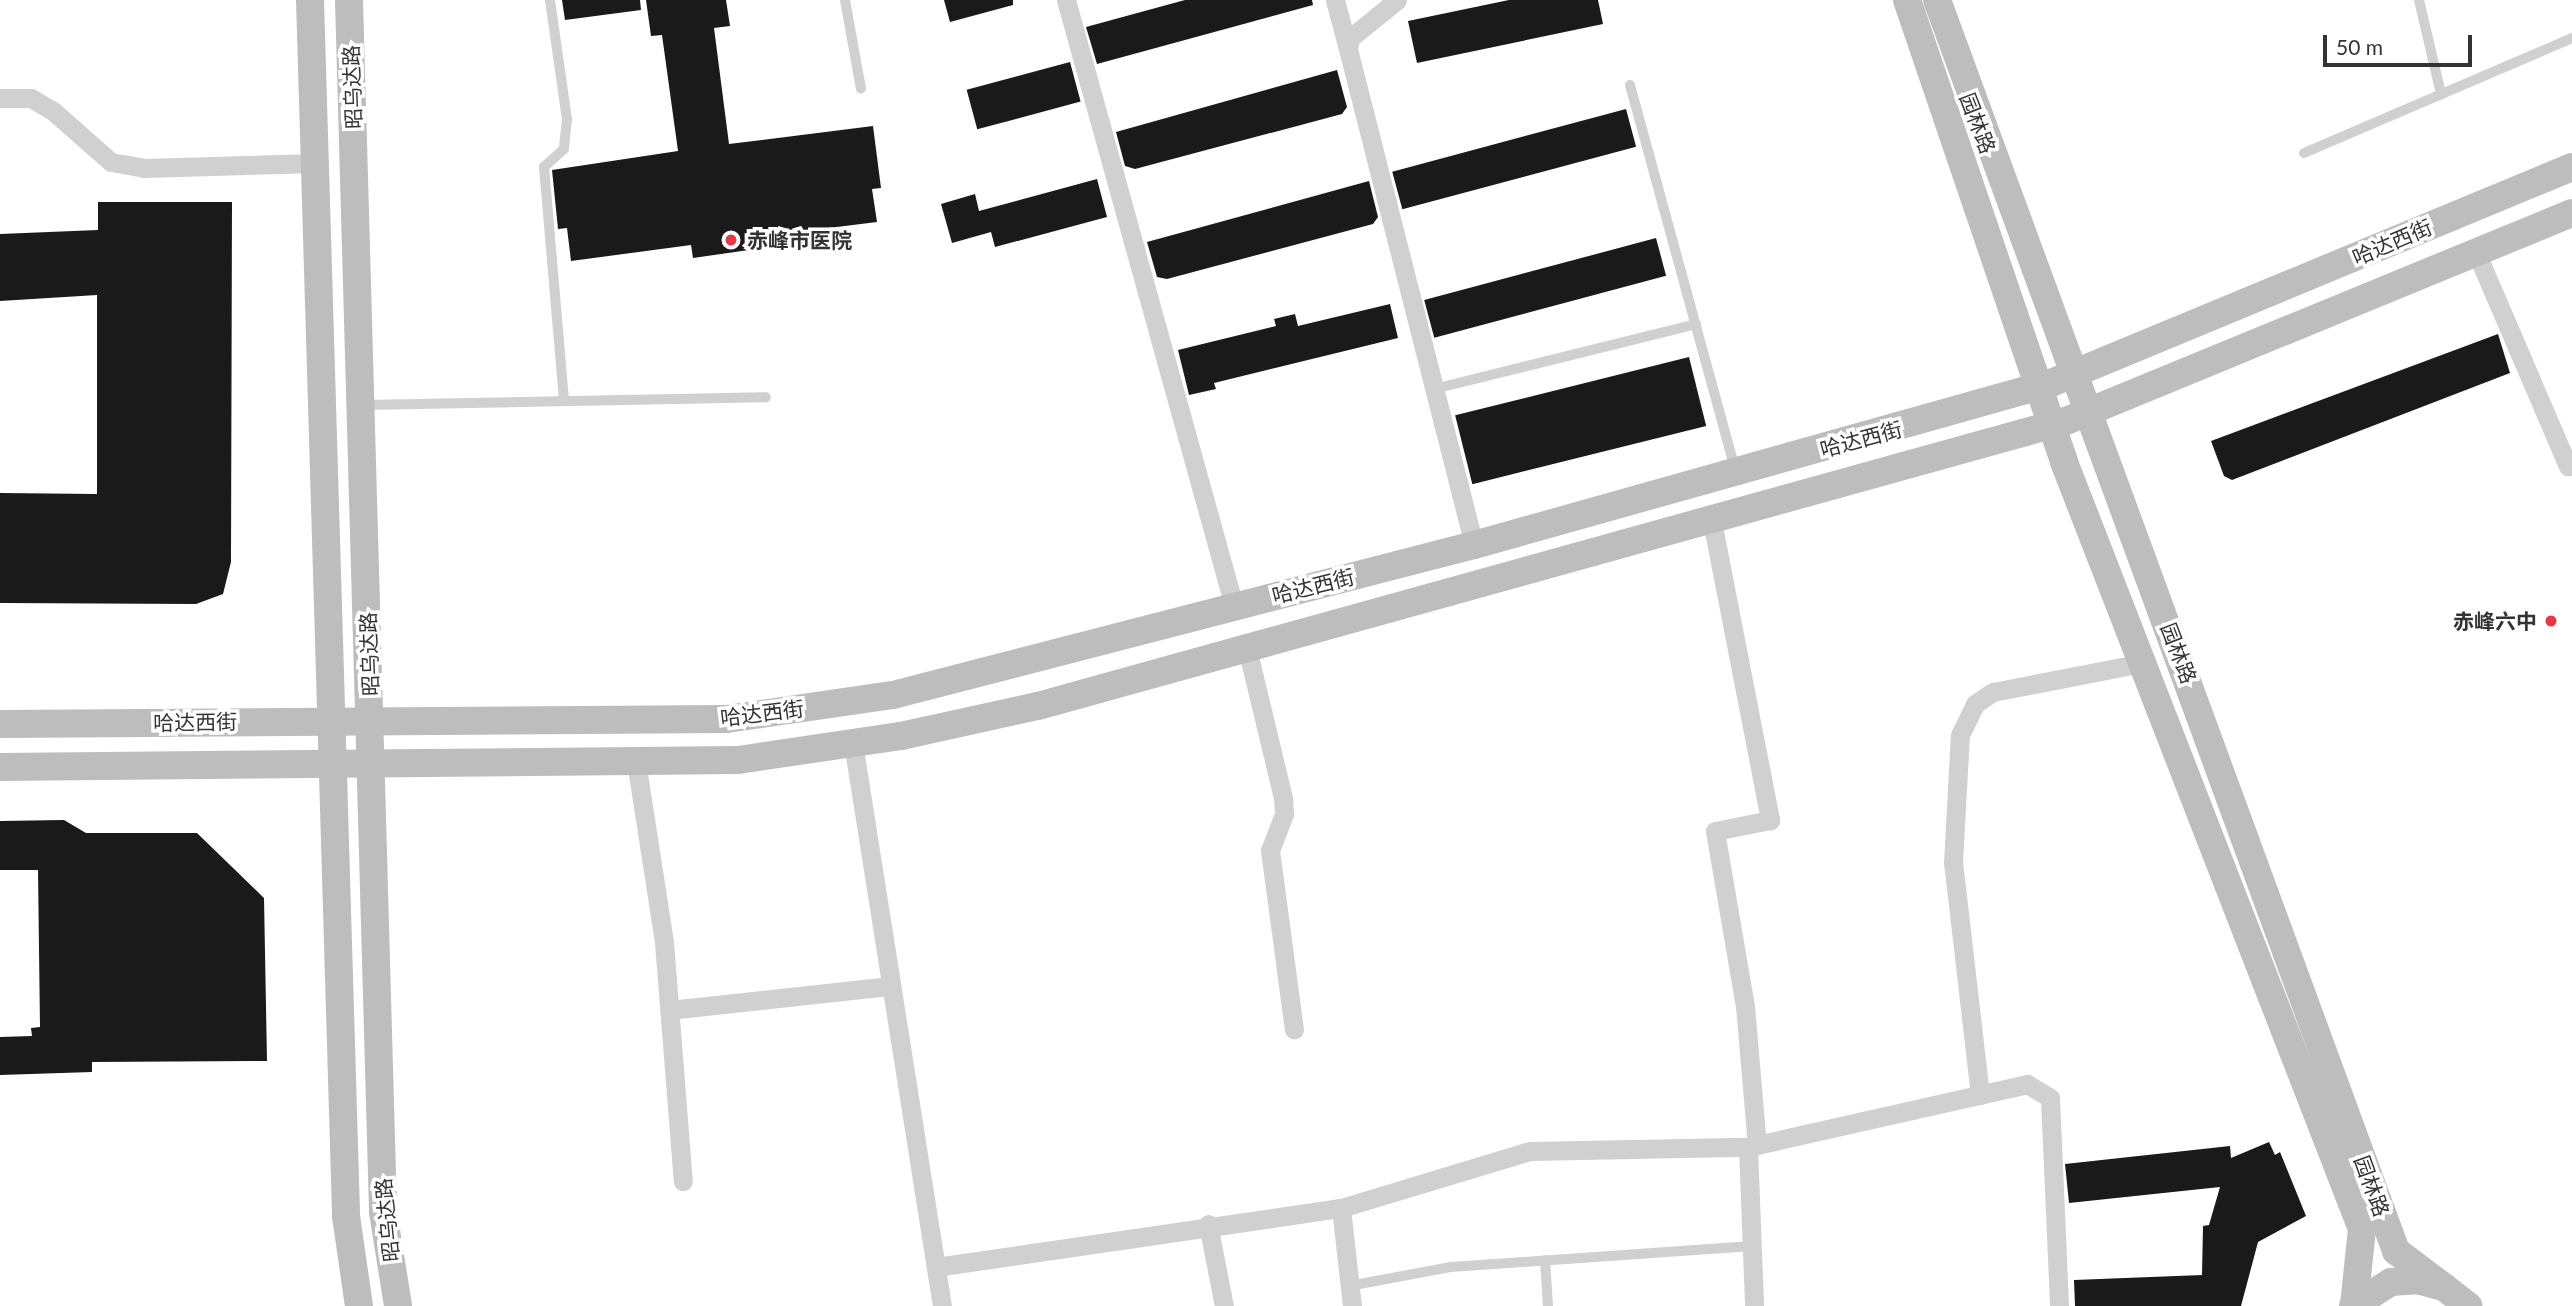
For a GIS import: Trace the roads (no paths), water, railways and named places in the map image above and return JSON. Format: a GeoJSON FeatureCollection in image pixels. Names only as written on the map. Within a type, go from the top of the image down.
{"type":"FeatureCollection","features":[{"type":"Feature","properties":{"kind":"main road","name":"昭乌达路"},"geometry":{"type":"LineString","coordinates":[[310,0],[345,1216],[359,1306]]}},
{"type":"Feature","properties":{"kind":"main road","name":"昭乌达路"},"geometry":{"type":"LineString","coordinates":[[349,0],[383,1212],[398,1306]]}},
{"type":"Feature","properties":{"kind":"main road","name":"园林路"},"geometry":{"type":"LineString","coordinates":[[1907,0],[2051,426],[2362,1229],[2353,1305]]}},
{"type":"Feature","properties":{"kind":"main road","name":"园林路"},"geometry":{"type":"LineString","coordinates":[[1937,0],[2396,1251],[2468,1306]]}},
{"type":"Feature","properties":{"kind":"main road","name":"哈达西街"},"geometry":{"type":"LineString","coordinates":[[0,724],[726,719],[894,695],[1474,545],[2038,387],[2074,375],[2572,167]]}},
{"type":"Feature","properties":{"kind":"main road","name":"哈达西街"},"geometry":{"type":"LineString","coordinates":[[0,767],[738,760],[853,743],[1038,706],[2051,426],[2572,213]]}},
{"type":"Feature","properties":{"kind":"main road"},"geometry":{"type":"LineString","coordinates":[[2353,1305],[2390,1282],[2444,1287]]}},
{"type":"Feature","properties":{"kind":"street"},"geometry":{"type":"LineString","coordinates":[[1066,0],[1234,606]]}},
{"type":"Feature","properties":{"kind":"street"},"geometry":{"type":"LineString","coordinates":[[1335,0],[1474,545]]}},
{"type":"Feature","properties":{"kind":"street"},"geometry":{"type":"LineString","coordinates":[[1348,49],[1350,38],[1397,0]]}},
{"type":"Feature","properties":{"kind":"street"},"geometry":{"type":"LineString","coordinates":[[0,98],[31,98],[52,111],[111,162],[144,168],[316,163]]}},
{"type":"Feature","properties":{"kind":"street"},"geometry":{"type":"LineString","coordinates":[[2477,254],[2568,466]]}},
{"type":"Feature","properties":{"kind":"street"},"geometry":{"type":"LineString","coordinates":[[1712,521],[1769,820],[1715,831],[1745,1006],[1752,1146],[1754,1306]]}},
{"type":"Feature","properties":{"kind":"street"},"geometry":{"type":"LineString","coordinates":[[1247,648],[1283,798],[1284,814],[1270,850],[1294,1029]]}},
{"type":"Feature","properties":{"kind":"street"},"geometry":{"type":"LineString","coordinates":[[1980,1095],[1953,863],[1960,735],[1975,704],[1993,692],[2142,663]]}},
{"type":"Feature","properties":{"kind":"street"},"geometry":{"type":"LineString","coordinates":[[853,743],[942,1306]]}},
{"type":"Feature","properties":{"kind":"street"},"geometry":{"type":"LineString","coordinates":[[636,761],[669,1010],[683,1181]]}},
{"type":"Feature","properties":{"kind":"street"},"geometry":{"type":"LineString","coordinates":[[669,1010],[891,986]]}},
{"type":"Feature","properties":{"kind":"street"},"geometry":{"type":"LineString","coordinates":[[936,1267],[1208,1224],[1341,1208],[1531,1151],[1752,1146],[2027,1084],[2050,1098],[2059,1306]]}},
{"type":"Feature","properties":{"kind":"street"},"geometry":{"type":"LineString","coordinates":[[1341,1208],[1352,1306]]}},
{"type":"Feature","properties":{"kind":"street"},"geometry":{"type":"LineString","coordinates":[[1208,1224],[1224,1306]]}},
{"type":"Feature","properties":{"kind":"lane"},"geometry":{"type":"LineString","coordinates":[[550,0],[567,119],[564,149],[544,167],[564,400]]}},
{"type":"Feature","properties":{"kind":"lane"},"geometry":{"type":"LineString","coordinates":[[845,0],[861,89]]}},
{"type":"Feature","properties":{"kind":"lane"},"geometry":{"type":"LineString","coordinates":[[2419,0],[2441,94]]}},
{"type":"Feature","properties":{"kind":"lane"},"geometry":{"type":"LineString","coordinates":[[2304,153],[2572,38]]}},
{"type":"Feature","properties":{"kind":"lane"},"geometry":{"type":"LineString","coordinates":[[1630,85],[1736,473]]}},
{"type":"Feature","properties":{"kind":"lane"},"geometry":{"type":"LineString","coordinates":[[1434,389],[1696,324]]}},
{"type":"Feature","properties":{"kind":"lane"},"geometry":{"type":"LineString","coordinates":[[362,405],[766,397]]}},
{"type":"Feature","properties":{"kind":"lane"},"geometry":{"type":"LineString","coordinates":[[1348,1286],[1451,1267],[1752,1246]]}},
{"type":"Feature","properties":{"kind":"lane"},"geometry":{"type":"LineString","coordinates":[[1545,1260],[1548,1306]]}},
{"type":"Feature","properties":{"kind":"place","name":"赤峰市医院"},"geometry":{"type":"Point","coordinates":[731,240]}},
{"type":"Feature","properties":{"kind":"place","name":"赤峰六中"},"geometry":{"type":"Point","coordinates":[2551,621]}}]}
